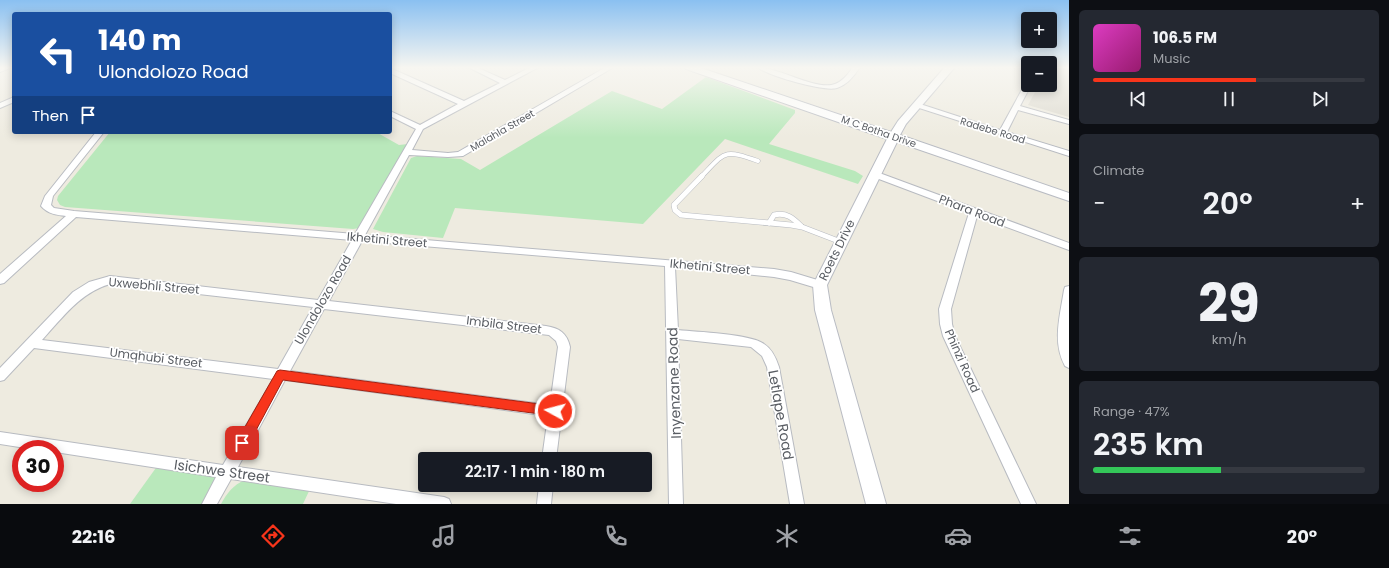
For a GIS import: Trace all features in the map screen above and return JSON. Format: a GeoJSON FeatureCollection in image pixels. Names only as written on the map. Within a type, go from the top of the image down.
{"type":"FeatureCollection","features":[{"type":"Feature","properties":{"kind":"street"},"geometry":{"type":"LineString","coordinates":[[435,91],[464,104]]}},
{"type":"Feature","properties":{"kind":"street"},"geometry":{"type":"LineString","coordinates":[[392,113],[420,128],[490,91]]}},
{"type":"Feature","properties":{"kind":"street","name":"Malahla Street"},"geometry":{"type":"LineString","coordinates":[[406,152],[448,156],[460,154],[570,91]]}},
{"type":"Feature","properties":{"kind":"street","name":"M C Botha Drive"},"geometry":{"type":"LineString","coordinates":[[759,91],[1069,197]]}},
{"type":"Feature","properties":{"kind":"street","name":"Roets Drive"},"geometry":{"type":"LineString","coordinates":[[876,504],[823,310],[820,285],[894,136],[930,91]]}},
{"type":"Feature","properties":{"kind":"street"},"geometry":{"type":"LineString","coordinates":[[1002,132],[1024,92]]}},
{"type":"Feature","properties":{"kind":"street"},"geometry":{"type":"LineString","coordinates":[[0,107],[12,100]]}},
{"type":"Feature","properties":{"kind":"street","name":"Radebe Road"},"geometry":{"type":"LineString","coordinates":[[917,106],[1069,154]]}},
{"type":"Feature","properties":{"kind":"street"},"geometry":{"type":"LineString","coordinates":[[0,107],[12,107]]}},
{"type":"Feature","properties":{"kind":"street"},"geometry":{"type":"LineString","coordinates":[[1017,107],[1069,122]]}},
{"type":"Feature","properties":{"kind":"street","name":"Ulondolozo Road"},"geometry":{"type":"LineString","coordinates":[[209,504],[280,375],[420,128]]}},
{"type":"Feature","properties":{"kind":"street","name":"Ikhetini Street"},"geometry":{"type":"LineString","coordinates":[[98,134],[49,196],[46,201],[46,206],[51,210],[74,214],[670,263],[774,273],[791,276],[820,285]]}},
{"type":"Feature","properties":{"kind":"street","name":"Phara Road"},"geometry":{"type":"LineString","coordinates":[[874,174],[1069,247]]}},
{"type":"Feature","properties":{"kind":"street","name":"Phinzi Road"},"geometry":{"type":"LineString","coordinates":[[974,211],[944,309],[946,324],[949,336],[1029,504]]}},
{"type":"Feature","properties":{"kind":"street"},"geometry":{"type":"LineString","coordinates":[[0,280],[5,271],[74,214]]}},
{"type":"Feature","properties":{"kind":"street","name":"Inyenzane Road"},"geometry":{"type":"LineString","coordinates":[[670,263],[676,504]]}},
{"type":"Feature","properties":{"kind":"street","name":"Uxwebhli Street"},"geometry":{"type":"LineString","coordinates":[[0,376],[77,295],[93,285],[104,281],[123,281],[321,303]]}},
{"type":"Feature","properties":{"kind":"street"},"geometry":{"type":"LineString","coordinates":[[1069,290],[1064,343],[1065,352],[1069,363]]}},
{"type":"Feature","properties":{"kind":"street","name":"Imbila Street"},"geometry":{"type":"LineString","coordinates":[[321,303],[554,332],[563,339],[564,347],[550,452]]}},
{"type":"Feature","properties":{"kind":"street","name":"Letlape Road"},"geometry":{"type":"LineString","coordinates":[[672,334],[753,343],[760,346],[769,356],[773,367],[797,504]]}},
{"type":"Feature","properties":{"kind":"street","name":"Umqhubi Street"},"geometry":{"type":"LineString","coordinates":[[32,343],[555,411]]}},
{"type":"Feature","properties":{"kind":"street","name":"Isichwe Street"},"geometry":{"type":"LineString","coordinates":[[0,438],[444,504]]}},
{"type":"Feature","properties":{"kind":"street"},"geometry":{"type":"LineString","coordinates":[[544,504],[545,492]]}},
{"type":"Feature","properties":{"kind":"lane"},"geometry":{"type":"LineString","coordinates":[[758,161],[735,153],[722,155],[674,205],[675,210],[681,215],[691,218],[769,223],[802,227],[841,242]]}},
{"type":"Feature","properties":{"kind":"lane"},"geometry":{"type":"LineString","coordinates":[[769,223],[774,215],[784,214],[793,218],[802,227]]}},
{"type":"Feature","properties":{"kind":"shaded area"},"geometry":{"type":"Polygon","coordinates":[[[1069,91],[1069,117],[1028,105],[1035,92],[1069,91]]]}},
{"type":"Feature","properties":{"kind":"green space"},"geometry":{"type":"Polygon","coordinates":[[[612,91],[662,109],[687,91],[742,91],[795,110],[795,113],[769,144],[855,171],[863,176],[858,184],[725,139],[643,224],[455,208],[443,238],[383,232],[373,229],[411,158],[417,156],[461,159],[480,170],[612,91]]]}},
{"type":"Feature","properties":{"kind":"green space"},"geometry":{"type":"Polygon","coordinates":[[[108,134],[380,134],[399,145],[408,144],[360,228],[353,229],[65,207],[60,205],[57,200],[58,196],[108,134]]]}},
{"type":"Feature","properties":{"kind":"green space"},"geometry":{"type":"Polygon","coordinates":[[[158,465],[220,477],[205,504],[130,504],[158,465]]]}},
{"type":"Feature","properties":{"kind":"green space"},"geometry":{"type":"Polygon","coordinates":[[[245,480],[310,489],[303,504],[221,504],[237,484],[245,480]]]}},
{"type":"Feature","properties":{"kind":"route"},"geometry":{"type":"LineString","coordinates":[[242,443],[280,375],[555,411]]}}]}
